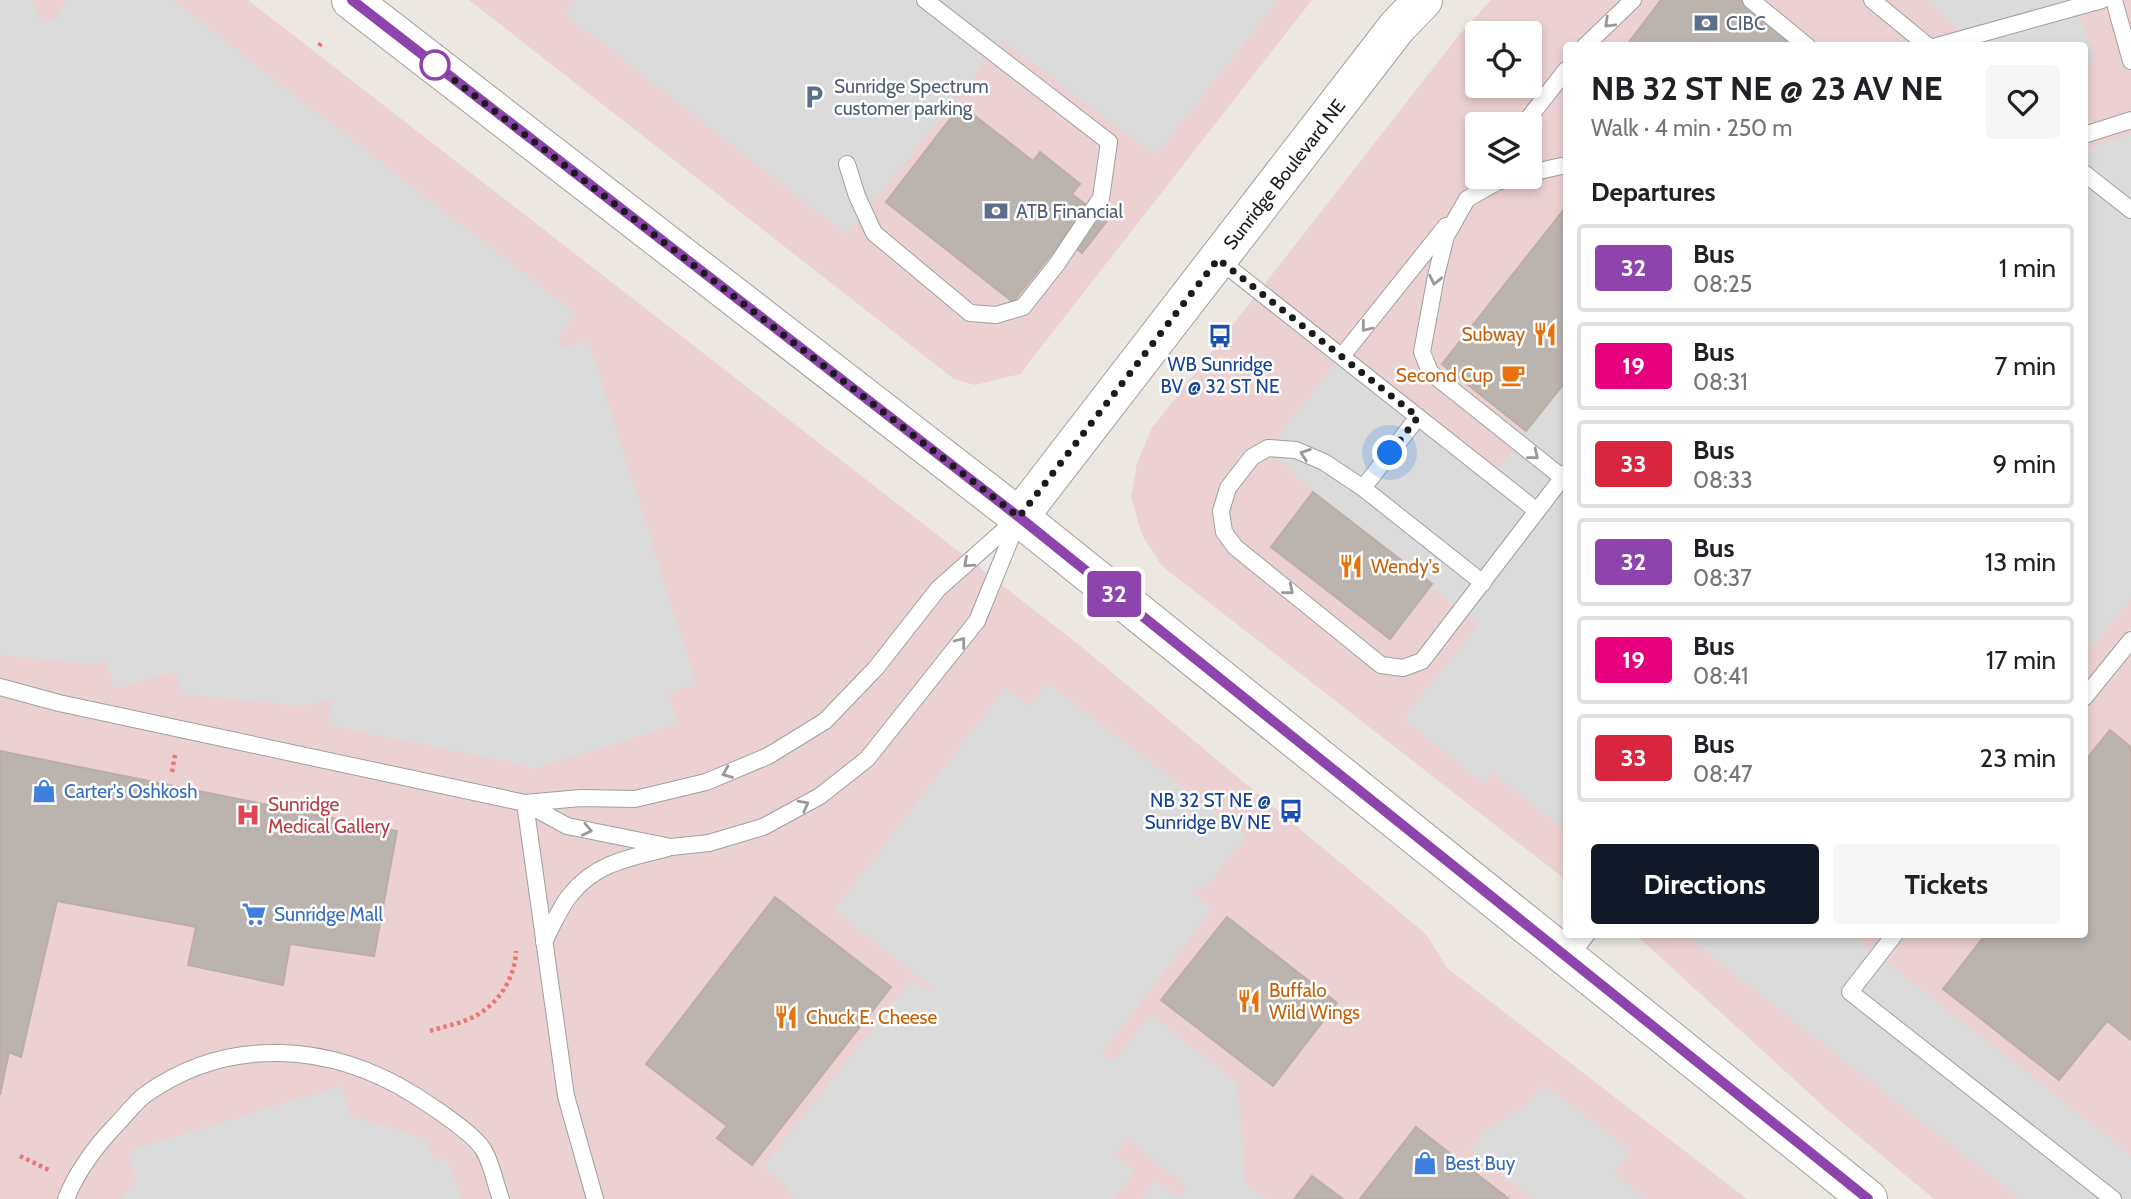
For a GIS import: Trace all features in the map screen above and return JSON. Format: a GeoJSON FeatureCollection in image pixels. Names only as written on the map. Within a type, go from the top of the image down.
{"type":"FeatureCollection","features":[{"type":"Feature","properties":{"kind":"street"},"geometry":{"type":"LineString","coordinates":[[352,0],[1563,935]]}},
{"type":"Feature","properties":{"kind":"street","name":"Sunridge Boulevard NE"},"geometry":{"type":"LineString","coordinates":[[1019,517],[1397,27],[1423,0]]}},
{"type":"Feature","properties":{"kind":"street"},"geometry":{"type":"LineString","coordinates":[[1578,947],[1868,1199]]}},
{"type":"Feature","properties":{"kind":"lane"},"geometry":{"type":"LineString","coordinates":[[847,164],[857,196],[874,233],[970,313],[996,315],[1023,307],[1057,264],[1101,198],[1109,142],[925,0]]}},
{"type":"Feature","properties":{"kind":"lane"},"geometry":{"type":"LineString","coordinates":[[1590,42],[1633,0]]}},
{"type":"Feature","properties":{"kind":"lane"},"geometry":{"type":"LineString","coordinates":[[1751,0],[1802,42]]}},
{"type":"Feature","properties":{"kind":"lane"},"geometry":{"type":"LineString","coordinates":[[1872,0],[1923,42]]}},
{"type":"Feature","properties":{"kind":"lane"},"geometry":{"type":"LineString","coordinates":[[1951,42],[2102,0]]}},
{"type":"Feature","properties":{"kind":"lane"},"geometry":{"type":"LineString","coordinates":[[2115,0],[2131,61]]}},
{"type":"Feature","properties":{"kind":"lane"},"geometry":{"type":"LineString","coordinates":[[1903,42],[1911,32]]}},
{"type":"Feature","properties":{"kind":"lane"},"geometry":{"type":"LineString","coordinates":[[1533,112],[1563,74]]}},
{"type":"Feature","properties":{"kind":"lane"},"geometry":{"type":"LineString","coordinates":[[2088,134],[2131,120]]}},
{"type":"Feature","properties":{"kind":"lane"},"geometry":{"type":"LineString","coordinates":[[1542,170],[1563,166]]}},
{"type":"Feature","properties":{"kind":"lane"},"geometry":{"type":"LineString","coordinates":[[2088,176],[2131,210]]}},
{"type":"Feature","properties":{"kind":"lane"},"geometry":{"type":"LineString","coordinates":[[1342,356],[1475,189]]}},
{"type":"Feature","properties":{"kind":"lane"},"geometry":{"type":"LineString","coordinates":[[1485,189],[1467,199],[1446,236],[1422,352],[1430,372],[1563,474]]}},
{"type":"Feature","properties":{"kind":"lane"},"geometry":{"type":"LineString","coordinates":[[1218,259],[1537,511]]}},
{"type":"Feature","properties":{"kind":"lane"},"geometry":{"type":"LineString","coordinates":[[1363,488],[1418,417]]}},
{"type":"Feature","properties":{"kind":"lane"},"geometry":{"type":"LineString","coordinates":[[1483,583],[1363,488],[1324,462],[1296,450],[1268,448],[1252,457],[1228,488],[1221,511],[1224,532],[1234,547],[1381,665],[1402,668],[1422,661],[1483,583],[1563,476]]}},
{"type":"Feature","properties":{"kind":"lane"},"geometry":{"type":"LineString","coordinates":[[525,803],[581,798],[635,799],[706,782],[768,756],[825,721],[876,668],[938,589],[1019,517]]}},
{"type":"Feature","properties":{"kind":"lane"},"geometry":{"type":"LineString","coordinates":[[544,942],[569,895],[590,874],[606,864],[671,848],[709,843],[762,827],[820,796],[867,759],[977,621],[1019,517]]}},
{"type":"Feature","properties":{"kind":"lane"},"geometry":{"type":"LineString","coordinates":[[2088,693],[2131,639]]}},
{"type":"Feature","properties":{"kind":"lane"},"geometry":{"type":"LineString","coordinates":[[0,687],[59,703],[525,803],[567,826],[671,848]]}},
{"type":"Feature","properties":{"kind":"lane"},"geometry":{"type":"LineString","coordinates":[[525,803],[566,1096],[595,1199]]}},
{"type":"Feature","properties":{"kind":"lane"},"geometry":{"type":"LineString","coordinates":[[1892,938],[1850,992],[2113,1199]]}},
{"type":"Feature","properties":{"kind":"lane"},"geometry":{"type":"LineString","coordinates":[[66,1199],[72,1182],[100,1142],[145,1095],[192,1069],[242,1054],[290,1052],[342,1060],[392,1081],[448,1117],[483,1148],[501,1199]]}},
{"type":"Feature","properties":{"kind":"path"},"geometry":{"type":"LineString","coordinates":[[172,772],[175,755]]}},
{"type":"Feature","properties":{"kind":"path"},"geometry":{"type":"LineString","coordinates":[[430,1031],[476,1016],[492,1004],[508,984],[517,948]]}},
{"type":"Feature","properties":{"kind":"path"},"geometry":{"type":"LineString","coordinates":[[20,1156],[52,1172]]}},
{"type":"Feature","properties":{"kind":"shaded area"},"geometry":{"type":"Polygon","coordinates":[[[0,0],[248,0],[1078,644],[1426,934],[1447,968],[1747,1199],[0,1199],[0,0]]]}},
{"type":"Feature","properties":{"kind":"shaded area"},"geometry":{"type":"Polygon","coordinates":[[[0,0],[32,0],[40,23],[57,17],[67,0],[172,0],[576,314],[557,338],[561,348],[588,340],[696,684],[668,693],[677,724],[534,769],[328,725],[332,703],[329,698],[302,706],[181,694],[173,672],[118,688],[114,687],[106,660],[92,664],[0,655],[0,0]]]}},
{"type":"Feature","properties":{"kind":"shaded area"},"geometry":{"type":"Polygon","coordinates":[[[469,0],[1312,0],[1020,374],[975,385],[954,379],[469,0]]]}},
{"type":"Feature","properties":{"kind":"shaded area","name":"Sunridge Spectrum customer parking"},"geometry":{"type":"Polygon","coordinates":[[[576,0],[1278,0],[1156,155],[1002,40],[847,235],[565,14],[576,0]]]}},
{"type":"Feature","properties":{"kind":"shaded area"},"geometry":{"type":"Polygon","coordinates":[[[1491,0],[2131,0],[2131,1199],[1934,1199],[1832,1114],[1639,938],[2088,938],[2088,42],[1563,42],[1563,878],[1162,566],[1142,535],[1131,497],[1137,463],[1152,428],[1465,28],[1465,98],[1542,98],[1542,21],[1472,21],[1491,0]]]}},
{"type":"Feature","properties":{"kind":"shaded area"},"geometry":{"type":"Polygon","coordinates":[[[1926,0],[2074,0],[2095,61],[2088,63],[2088,42],[1973,42],[1926,0]]]}},
{"type":"Feature","properties":{"kind":"shaded area"},"geometry":{"type":"Polygon","coordinates":[[[2131,134],[2131,599],[2088,651],[2088,149],[2131,134]]]}},
{"type":"Feature","properties":{"kind":"shaded area"},"geometry":{"type":"Polygon","coordinates":[[[1342,356],[1492,476],[1563,385],[1563,829],[1493,773],[1484,784],[1403,719],[1479,624],[1313,492],[1268,448],[1342,356]]]}},
{"type":"Feature","properties":{"kind":"shaded area"},"geometry":{"type":"Polygon","coordinates":[[[1048,683],[1246,836],[1204,888],[1193,889],[1194,894],[1212,909],[1102,1053],[1114,1062],[1151,1015],[1237,1082],[1245,1182],[1266,1199],[1141,1199],[1156,1180],[1178,1197],[1182,1196],[1185,1185],[1131,1141],[1126,1140],[1114,1154],[1135,1172],[1114,1199],[795,1199],[784,1184],[763,1167],[911,979],[932,993],[930,986],[834,910],[1005,688],[1030,706],[1048,683]]]}},
{"type":"Feature","properties":{"kind":"shaded area"},"geometry":{"type":"Polygon","coordinates":[[[1689,938],[1856,938],[2131,1155],[2131,1199],[2020,1199],[1689,938]]]}},
{"type":"Feature","properties":{"kind":"shaded area"},"geometry":{"type":"Polygon","coordinates":[[[1543,1084],[1630,1151],[1614,1174],[1645,1199],[1532,1199],[1470,1151],[1484,1132],[1528,1104],[1543,1084]]]}},
{"type":"Feature","properties":{"kind":"shaded area"},"geometry":{"type":"Polygon","coordinates":[[[341,1086],[351,1116],[427,1139],[434,1161],[447,1157],[461,1199],[122,1199],[136,1180],[128,1151],[341,1086]]]}},
{"type":"Feature","properties":{"kind":"building","name":"CIBC"},"geometry":{"type":"Polygon","coordinates":[[[1661,0],[1741,0],[1791,42],[1629,42],[1661,0]]]}},
{"type":"Feature","properties":{"kind":"building","name":"ATB Financial"},"geometry":{"type":"Polygon","coordinates":[[[961,105],[1033,161],[1040,152],[1080,184],[1072,194],[1107,221],[1082,253],[1064,238],[1013,302],[886,202],[961,105]]]}},
{"type":"Feature","properties":{"kind":"building"},"geometry":{"type":"Polygon","coordinates":[[[1563,211],[1563,385],[1526,431],[1442,364],[1563,211]]]}},
{"type":"Feature","properties":{"kind":"building","name":"Wendy's"},"geometry":{"type":"Polygon","coordinates":[[[1313,492],[1432,584],[1390,639],[1271,547],[1313,492]]]}},
{"type":"Feature","properties":{"kind":"building"},"geometry":{"type":"Polygon","coordinates":[[[2110,730],[2131,747],[2131,1040],[2107,1021],[2059,1080],[1943,989],[1983,938],[2088,938],[2088,757],[2110,730]]]}},
{"type":"Feature","properties":{"kind":"building","name":"Sunridge Mall"},"geometry":{"type":"Polygon","coordinates":[[[0,751],[397,831],[374,956],[290,944],[283,985],[188,965],[196,927],[57,901],[21,1057],[9,1052],[0,1095],[0,751]]]}},
{"type":"Feature","properties":{"kind":"building"},"geometry":{"type":"Polygon","coordinates":[[[775,897],[891,987],[752,1165],[717,1138],[727,1126],[646,1064],[775,897]]]}},
{"type":"Feature","properties":{"kind":"building","name":"Buffalo Wild Wings"},"geometry":{"type":"Polygon","coordinates":[[[1227,917],[1337,1003],[1273,1086],[1161,1000],[1227,917]]]}},
{"type":"Feature","properties":{"kind":"building","name":"Best Buy"},"geometry":{"type":"Polygon","coordinates":[[[1416,1127],[1509,1199],[1360,1199],[1416,1127]]]}},
{"type":"Feature","properties":{"kind":"building"},"geometry":{"type":"Polygon","coordinates":[[[1312,1176],[1343,1199],[1294,1199],[1312,1176]]]}},
{"type":"Feature","properties":{"kind":"bus line","name":"32"},"geometry":{"type":"LineString","coordinates":[[352,0],[1019,517],[1868,1199]]}},
{"type":"Feature","properties":{"kind":"place","name":"CIBC"},"geometry":{"type":"Point","coordinates":[1706,23]}},
{"type":"Feature","properties":{"kind":"place","name":"Sunridge Spectrum customer parking"},"geometry":{"type":"Point","coordinates":[814,97]}},
{"type":"Feature","properties":{"kind":"place","name":"ATB Financial"},"geometry":{"type":"Point","coordinates":[996,211]}},
{"type":"Feature","properties":{"kind":"place","name":"Subway"},"geometry":{"type":"Point","coordinates":[1545,334]}},
{"type":"Feature","properties":{"kind":"place","name":"WB Sunridge BV @ 32 ST NE"},"geometry":{"type":"Point","coordinates":[1220,336]}},
{"type":"Feature","properties":{"kind":"place","name":"Second Cup"},"geometry":{"type":"Point","coordinates":[1513,375]}},
{"type":"Feature","properties":{"kind":"place","name":"Wendy's"},"geometry":{"type":"Point","coordinates":[1351,566]}},
{"type":"Feature","properties":{"kind":"place","name":"Carter's Oshkosh"},"geometry":{"type":"Point","coordinates":[44,791]}},
{"type":"Feature","properties":{"kind":"place","name":"NB 32 ST NE @ Sunridge BV NE"},"geometry":{"type":"Point","coordinates":[1291,811]}},
{"type":"Feature","properties":{"kind":"place","name":"Sunridge Medical Gallery"},"geometry":{"type":"Point","coordinates":[248,815]}},
{"type":"Feature","properties":{"kind":"place","name":"Sunridge Mall"},"geometry":{"type":"Point","coordinates":[254,914]}},
{"type":"Feature","properties":{"kind":"place","name":"Buffalo Wild Wings"},"geometry":{"type":"Point","coordinates":[1249,1001]}},
{"type":"Feature","properties":{"kind":"place","name":"Chuck E. Cheese"},"geometry":{"type":"Point","coordinates":[786,1017]}},
{"type":"Feature","properties":{"kind":"place","name":"Best Buy"},"geometry":{"type":"Point","coordinates":[1425,1163]}},
{"type":"Feature","properties":{"kind":"route"},"geometry":{"type":"LineString","coordinates":[[435,65],[1019,517],[1218,259],[1418,417],[1390,453]]}}]}
